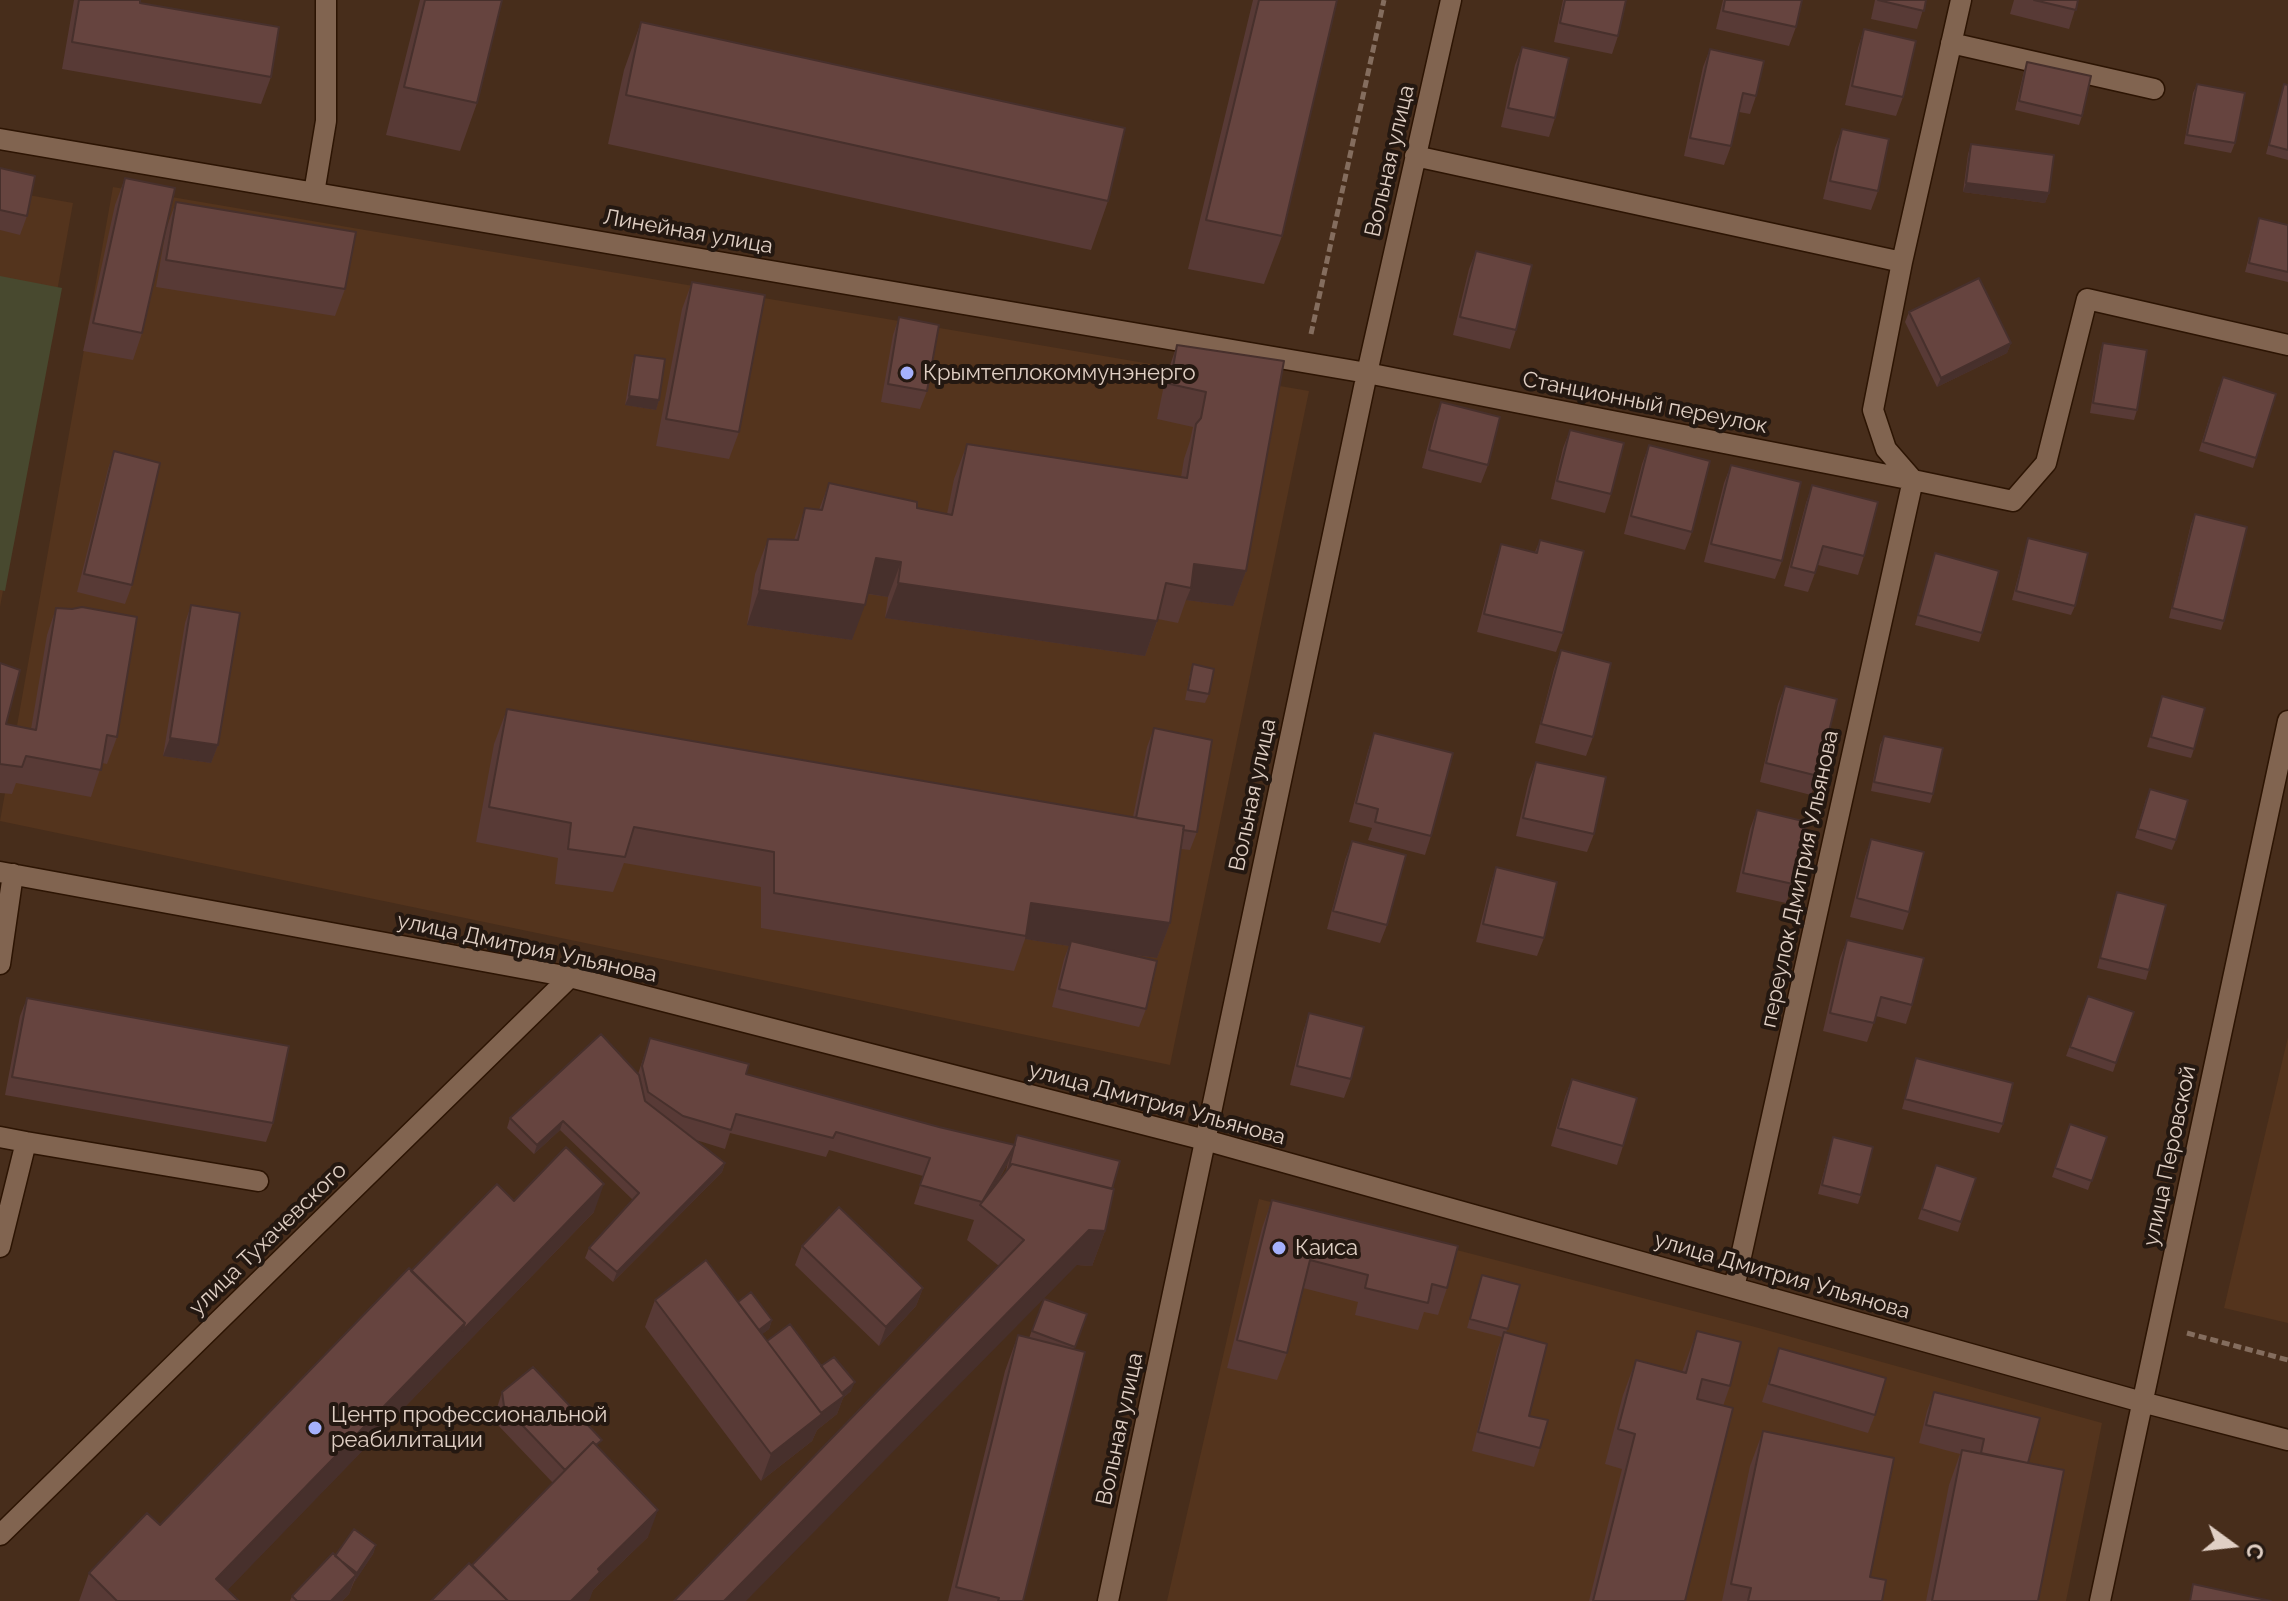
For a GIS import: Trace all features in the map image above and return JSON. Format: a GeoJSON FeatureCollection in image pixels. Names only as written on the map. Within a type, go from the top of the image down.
{"type":"FeatureCollection","features":[{"type":"Feature","properties":{"kind":"street"},"geometry":{"type":"LineString","coordinates":[[314,193],[326,121],[326,0]]}},
{"type":"Feature","properties":{"kind":"street","name":"Вольная улица"},"geometry":{"type":"LineString","coordinates":[[1108,1601],[1367,373],[1451,0]]}},
{"type":"Feature","properties":{"kind":"street"},"geometry":{"type":"LineString","coordinates":[[1913,480],[1886,449],[1873,410],[1902,262],[1961,0]]}},
{"type":"Feature","properties":{"kind":"street"},"geometry":{"type":"LineString","coordinates":[[1951,43],[2154,89]]}},
{"type":"Feature","properties":{"kind":"street","name":"Линейная улица"},"geometry":{"type":"LineString","coordinates":[[0,139],[1367,373]]}},
{"type":"Feature","properties":{"kind":"street"},"geometry":{"type":"LineString","coordinates":[[1415,156],[1902,262]]}},
{"type":"Feature","properties":{"kind":"street","name":"Станционный переулок"},"geometry":{"type":"LineString","coordinates":[[1367,373],[2013,501],[2046,463],[2087,299],[2288,345]]}},
{"type":"Feature","properties":{"kind":"street","name":"переулок Дмитрия Ульянова"},"geometry":{"type":"LineString","coordinates":[[1734,1288],[1913,480]]}},
{"type":"Feature","properties":{"kind":"street","name":"улица Перовской"},"geometry":{"type":"LineString","coordinates":[[2100,1601],[2288,721]]}},
{"type":"Feature","properties":{"kind":"street"},"geometry":{"type":"LineString","coordinates":[[0,964],[6,873]]}},
{"type":"Feature","properties":{"kind":"street","name":"улица Дмитрия Ульянова"},"geometry":{"type":"LineString","coordinates":[[6,873],[570,977],[1205,1140],[2288,1440]]}},
{"type":"Feature","properties":{"kind":"street","name":"улица Тухачевского"},"geometry":{"type":"LineString","coordinates":[[0,1535],[570,977]]}},
{"type":"Feature","properties":{"kind":"street"},"geometry":{"type":"LineString","coordinates":[[0,1137],[258,1181]]}},
{"type":"Feature","properties":{"kind":"street"},"geometry":{"type":"LineString","coordinates":[[0,1247],[26,1142]]}},
{"type":"Feature","properties":{"kind":"path"},"geometry":{"type":"LineString","coordinates":[[1305,362],[1384,0]]}},
{"type":"Feature","properties":{"kind":"path"},"geometry":{"type":"LineString","coordinates":[[2159,1325],[2288,1360]]}},
{"type":"Feature","properties":{"kind":"shaded area"},"geometry":{"type":"Polygon","coordinates":[[[113,187],[1309,391],[1170,1065],[0,821],[113,187]]]}},
{"type":"Feature","properties":{"kind":"shaded area"},"geometry":{"type":"Polygon","coordinates":[[[0,190],[73,203],[0,607],[0,190]]]}},
{"type":"Feature","properties":{"kind":"shaded area"},"geometry":{"type":"Polygon","coordinates":[[[2288,1037],[2288,1323],[2224,1308],[2288,1037]]]}},
{"type":"Feature","properties":{"kind":"shaded area"},"geometry":{"type":"Polygon","coordinates":[[[1259,1199],[1759,1328],[2102,1423],[2066,1601],[1167,1601],[1259,1199]]]}},
{"type":"Feature","properties":{"kind":"green space"},"geometry":{"type":"Polygon","coordinates":[[[0,276],[62,288],[5,591],[0,590],[0,276]]]}},
{"type":"Feature","properties":{"kind":"building"},"geometry":{"type":"Polygon","coordinates":[[[79,0],[140,0],[140,3],[279,27],[271,77],[72,42],[79,0]]]}},
{"type":"Feature","properties":{"kind":"building"},"geometry":{"type":"Polygon","coordinates":[[[425,0],[502,0],[477,103],[404,87],[425,0]]]}},
{"type":"Feature","properties":{"kind":"building"},"geometry":{"type":"Polygon","coordinates":[[[1259,0],[1337,0],[1282,236],[1206,220],[1259,0]]]}},
{"type":"Feature","properties":{"kind":"building"},"geometry":{"type":"Polygon","coordinates":[[[1565,0],[1626,0],[1618,36],[1560,23],[1565,0]]]}},
{"type":"Feature","properties":{"kind":"building"},"geometry":{"type":"Polygon","coordinates":[[[1725,0],[1802,0],[1796,27],[1723,11],[1725,0]]]}},
{"type":"Feature","properties":{"kind":"building"},"geometry":{"type":"Polygon","coordinates":[[[1878,0],[1926,0],[1924,11],[1878,0]]]}},
{"type":"Feature","properties":{"kind":"building"},"geometry":{"type":"Polygon","coordinates":[[[2034,0],[2078,0],[2076,10],[2034,0]]]}},
{"type":"Feature","properties":{"kind":"building"},"geometry":{"type":"Polygon","coordinates":[[[641,22],[1125,128],[1108,201],[626,95],[641,22]]]}},
{"type":"Feature","properties":{"kind":"building"},"geometry":{"type":"Polygon","coordinates":[[[1864,29],[1916,41],[1903,97],[1852,86],[1864,29]]]}},
{"type":"Feature","properties":{"kind":"building"},"geometry":{"type":"Polygon","coordinates":[[[1522,47],[1569,58],[1555,118],[1508,108],[1522,47]]]}},
{"type":"Feature","properties":{"kind":"building"},"geometry":{"type":"Polygon","coordinates":[[[1710,49],[1764,61],[1756,96],[1743,93],[1731,146],[1690,138],[1710,49]]]}},
{"type":"Feature","properties":{"kind":"building"},"geometry":{"type":"Polygon","coordinates":[[[2027,62],[2091,76],[2082,116],[2019,101],[2027,62]]]}},
{"type":"Feature","properties":{"kind":"building"},"geometry":{"type":"Polygon","coordinates":[[[2197,84],[2245,93],[2235,143],[2187,135],[2197,84]]]}},
{"type":"Feature","properties":{"kind":"building"},"geometry":{"type":"Polygon","coordinates":[[[2284,84],[2288,85],[2288,150],[2269,145],[2284,84]]]}},
{"type":"Feature","properties":{"kind":"building"},"geometry":{"type":"Polygon","coordinates":[[[1842,129],[1889,139],[1878,191],[1830,181],[1842,129]]]}},
{"type":"Feature","properties":{"kind":"building"},"geometry":{"type":"Polygon","coordinates":[[[1971,144],[2054,155],[2049,193],[1966,183],[1971,144]]]}},
{"type":"Feature","properties":{"kind":"building"},"geometry":{"type":"Polygon","coordinates":[[[0,168],[35,176],[27,216],[0,210],[0,168]]]}},
{"type":"Feature","properties":{"kind":"building"},"geometry":{"type":"Polygon","coordinates":[[[125,178],[175,188],[142,333],[93,323],[125,178]]]}},
{"type":"Feature","properties":{"kind":"building"},"geometry":{"type":"Polygon","coordinates":[[[176,202],[356,232],[345,289],[166,260],[176,202]]]}},
{"type":"Feature","properties":{"kind":"building"},"geometry":{"type":"Polygon","coordinates":[[[2259,218],[2288,225],[2288,272],[2249,263],[2259,218]]]}},
{"type":"Feature","properties":{"kind":"building"},"geometry":{"type":"Polygon","coordinates":[[[1476,251],[1532,265],[1516,330],[1460,317],[1476,251]]]}},
{"type":"Feature","properties":{"kind":"building"},"geometry":{"type":"Polygon","coordinates":[[[1979,278],[2011,343],[1941,378],[1909,312],[1979,278]]]}},
{"type":"Feature","properties":{"kind":"building"},"geometry":{"type":"Polygon","coordinates":[[[692,282],[765,295],[739,432],[666,419],[692,282]]]}},
{"type":"Feature","properties":{"kind":"building","name":"Крымтеплокоммунэнерго"},"geometry":{"type":"Polygon","coordinates":[[[899,317],[939,325],[927,391],[888,384],[899,317]]]}},
{"type":"Feature","properties":{"kind":"building"},"geometry":{"type":"Polygon","coordinates":[[[2103,343],[2147,350],[2137,410],[2093,403],[2103,343]]]}},
{"type":"Feature","properties":{"kind":"building"},"geometry":{"type":"Polygon","coordinates":[[[1177,345],[1284,361],[1246,571],[1194,564],[1191,588],[1166,583],[1157,621],[898,583],[901,562],[876,558],[865,605],[759,590],[768,539],[798,540],[805,508],[822,510],[829,483],[917,502],[917,508],[952,515],[967,444],[1187,478],[1196,424],[1201,418],[1206,392],[1170,384],[1177,345]]]}},
{"type":"Feature","properties":{"kind":"building"},"geometry":{"type":"Polygon","coordinates":[[[635,355],[665,359],[659,400],[629,396],[635,355]]]}},
{"type":"Feature","properties":{"kind":"building"},"geometry":{"type":"Polygon","coordinates":[[[2223,377],[2276,394],[2256,458],[2203,442],[2223,377]]]}},
{"type":"Feature","properties":{"kind":"building"},"geometry":{"type":"Polygon","coordinates":[[[1441,402],[1500,417],[1488,465],[1429,450],[1441,402]]]}},
{"type":"Feature","properties":{"kind":"building"},"geometry":{"type":"Polygon","coordinates":[[[1570,430],[1624,443],[1611,494],[1557,481],[1570,430]]]}},
{"type":"Feature","properties":{"kind":"building"},"geometry":{"type":"Polygon","coordinates":[[[1649,445],[1710,461],[1692,532],[1631,516],[1649,445]]]}},
{"type":"Feature","properties":{"kind":"building"},"geometry":{"type":"Polygon","coordinates":[[[114,451],[160,463],[132,585],[84,574],[114,451]]]}},
{"type":"Feature","properties":{"kind":"building"},"geometry":{"type":"Polygon","coordinates":[[[1731,465],[1801,482],[1782,561],[1711,544],[1731,465]]]}},
{"type":"Feature","properties":{"kind":"building"},"geometry":{"type":"Polygon","coordinates":[[[1812,485],[1878,502],[1864,556],[1823,546],[1815,573],[1791,567],[1812,485]]]}},
{"type":"Feature","properties":{"kind":"building"},"geometry":{"type":"Polygon","coordinates":[[[2195,514],[2247,527],[2224,621],[2172,608],[2195,514]]]}},
{"type":"Feature","properties":{"kind":"building"},"geometry":{"type":"Polygon","coordinates":[[[2028,538],[2088,553],[2075,606],[2016,591],[2028,538]]]}},
{"type":"Feature","properties":{"kind":"building"},"geometry":{"type":"Polygon","coordinates":[[[1540,540],[1584,551],[1563,633],[1484,614],[1501,544],[1537,553],[1540,540]]]}},
{"type":"Feature","properties":{"kind":"building"},"geometry":{"type":"Polygon","coordinates":[[[1935,553],[1999,571],[1982,633],[1918,615],[1935,553]]]}},
{"type":"Feature","properties":{"kind":"building"},"geometry":{"type":"Polygon","coordinates":[[[191,605],[240,613],[218,745],[170,738],[191,605]]]}},
{"type":"Feature","properties":{"kind":"building"},"geometry":{"type":"Polygon","coordinates":[[[82,607],[137,617],[117,737],[107,735],[101,770],[26,756],[22,767],[0,764],[0,663],[20,670],[6,724],[36,730],[56,608],[82,607]]]}},
{"type":"Feature","properties":{"kind":"building"},"geometry":{"type":"Polygon","coordinates":[[[1561,650],[1611,663],[1593,737],[1541,724],[1561,650]]]}},
{"type":"Feature","properties":{"kind":"building"},"geometry":{"type":"Polygon","coordinates":[[[1193,664],[1214,669],[1209,694],[1188,690],[1193,664]]]}},
{"type":"Feature","properties":{"kind":"building"},"geometry":{"type":"Polygon","coordinates":[[[1785,686],[1837,699],[1818,776],[1766,763],[1785,686]]]}},
{"type":"Feature","properties":{"kind":"building"},"geometry":{"type":"Polygon","coordinates":[[[2162,696],[2205,708],[2194,749],[2151,737],[2162,696]]]}},
{"type":"Feature","properties":{"kind":"building"},"geometry":{"type":"Polygon","coordinates":[[[507,709],[1184,826],[1170,923],[1031,903],[1026,936],[774,893],[774,852],[634,827],[625,857],[568,849],[571,823],[489,807],[507,709]]]}},
{"type":"Feature","properties":{"kind":"building"},"geometry":{"type":"Polygon","coordinates":[[[1154,728],[1212,740],[1197,832],[1183,830],[1184,826],[1136,818],[1154,728]]]}},
{"type":"Feature","properties":{"kind":"building"},"geometry":{"type":"Polygon","coordinates":[[[1374,733],[1453,753],[1431,836],[1375,822],[1378,809],[1356,803],[1374,733]]]}},
{"type":"Feature","properties":{"kind":"building"},"geometry":{"type":"Polygon","coordinates":[[[1884,736],[1943,748],[1933,794],[1874,782],[1884,736]]]}},
{"type":"Feature","properties":{"kind":"building"},"geometry":{"type":"Polygon","coordinates":[[[1536,762],[1606,777],[1594,834],[1523,818],[1536,762]]]}},
{"type":"Feature","properties":{"kind":"building"},"geometry":{"type":"Polygon","coordinates":[[[2150,789],[2188,800],[2176,840],[2138,829],[2150,789]]]}},
{"type":"Feature","properties":{"kind":"building"},"geometry":{"type":"Polygon","coordinates":[[[1757,810],[1807,822],[1793,884],[1743,873],[1757,810]]]}},
{"type":"Feature","properties":{"kind":"building"},"geometry":{"type":"Polygon","coordinates":[[[1871,839],[1924,852],[1909,912],[1857,898],[1871,839]]]}},
{"type":"Feature","properties":{"kind":"building"},"geometry":{"type":"Polygon","coordinates":[[[1352,841],[1406,855],[1387,925],[1333,911],[1352,841]]]}},
{"type":"Feature","properties":{"kind":"building"},"geometry":{"type":"Polygon","coordinates":[[[1496,867],[1557,882],[1544,938],[1483,924],[1496,867]]]}},
{"type":"Feature","properties":{"kind":"building"},"geometry":{"type":"Polygon","coordinates":[[[2117,892],[2166,905],[2149,970],[2100,958],[2117,892]]]}},
{"type":"Feature","properties":{"kind":"building"},"geometry":{"type":"Polygon","coordinates":[[[1847,940],[1924,958],[1912,1005],[1881,997],[1874,1023],[1830,1013],[1847,940]]]}},
{"type":"Feature","properties":{"kind":"building"},"geometry":{"type":"Polygon","coordinates":[[[1071,941],[1157,961],[1146,1009],[1059,989],[1071,941]]]}},
{"type":"Feature","properties":{"kind":"building"},"geometry":{"type":"Polygon","coordinates":[[[2088,996],[2134,1012],[2116,1063],[2070,1047],[2088,996]]]}},
{"type":"Feature","properties":{"kind":"building"},"geometry":{"type":"Polygon","coordinates":[[[27,998],[289,1046],[273,1123],[12,1077],[27,998]]]}},
{"type":"Feature","properties":{"kind":"building"},"geometry":{"type":"Polygon","coordinates":[[[1309,1013],[1364,1027],[1351,1079],[1297,1066],[1309,1013]]]}},
{"type":"Feature","properties":{"kind":"building"},"geometry":{"type":"Polygon","coordinates":[[[601,1034],[639,1075],[645,1101],[725,1163],[617,1272],[589,1248],[639,1193],[563,1121],[537,1145],[510,1118],[601,1034]]]}},
{"type":"Feature","properties":{"kind":"building"},"geometry":{"type":"Polygon","coordinates":[[[650,1038],[749,1064],[746,1074],[1015,1145],[982,1202],[920,1185],[930,1158],[836,1132],[833,1138],[736,1114],[731,1130],[683,1116],[648,1092],[642,1066],[650,1038]]]}},
{"type":"Feature","properties":{"kind":"building"},"geometry":{"type":"Polygon","coordinates":[[[1916,1058],[2013,1083],[2003,1124],[1905,1099],[1916,1058]]]}},
{"type":"Feature","properties":{"kind":"building"},"geometry":{"type":"Polygon","coordinates":[[[1572,1079],[1637,1098],[1623,1146],[1558,1128],[1572,1079]]]}},
{"type":"Feature","properties":{"kind":"building"},"geometry":{"type":"Polygon","coordinates":[[[2070,1124],[2107,1137],[2092,1181],[2055,1168],[2070,1124]]]}},
{"type":"Feature","properties":{"kind":"building"},"geometry":{"type":"Polygon","coordinates":[[[1017,1135],[1120,1161],[1112,1189],[1012,1164],[1009,1167],[1017,1135]]]}},
{"type":"Feature","properties":{"kind":"building"},"geometry":{"type":"Polygon","coordinates":[[[1833,1137],[1873,1147],[1861,1195],[1822,1185],[1833,1137]]]}},
{"type":"Feature","properties":{"kind":"building"},"geometry":{"type":"Polygon","coordinates":[[[566,1147],[604,1184],[462,1331],[465,1323],[411,1271],[497,1184],[514,1201],[566,1147]]]}},
{"type":"Feature","properties":{"kind":"building"},"geometry":{"type":"Polygon","coordinates":[[[1012,1164],[1114,1189],[1105,1231],[1089,1230],[724,1601],[674,1601],[1024,1240],[980,1205],[1012,1164]]]}},
{"type":"Feature","properties":{"kind":"building"},"geometry":{"type":"Polygon","coordinates":[[[1936,1165],[1976,1178],[1961,1222],[1922,1209],[1936,1165]]]}},
{"type":"Feature","properties":{"kind":"building"},"geometry":{"type":"Polygon","coordinates":[[[1272,1200],[1458,1246],[1447,1288],[1432,1284],[1428,1303],[1365,1288],[1368,1275],[1310,1260],[1287,1353],[1237,1340],[1272,1200]]]}},
{"type":"Feature","properties":{"kind":"building"},"geometry":{"type":"Polygon","coordinates":[[[839,1207],[923,1288],[886,1327],[802,1246],[839,1207]]]}},
{"type":"Feature","properties":{"kind":"building"},"geometry":{"type":"Polygon","coordinates":[[[706,1260],[822,1414],[771,1454],[655,1300],[706,1260]]]}},
{"type":"Feature","properties":{"kind":"building"},"geometry":{"type":"Polygon","coordinates":[[[409,1268],[465,1323],[216,1579],[239,1601],[117,1601],[89,1573],[147,1513],[160,1525],[409,1268]]]}},
{"type":"Feature","properties":{"kind":"building"},"geometry":{"type":"Polygon","coordinates":[[[1482,1275],[1520,1285],[1508,1329],[1470,1319],[1482,1275]]]}},
{"type":"Feature","properties":{"kind":"building"},"geometry":{"type":"Polygon","coordinates":[[[751,1292],[772,1320],[759,1330],[738,1302],[751,1292]]]}},
{"type":"Feature","properties":{"kind":"building"},"geometry":{"type":"Polygon","coordinates":[[[1044,1299],[1087,1314],[1075,1347],[1032,1331],[1044,1299]]]}},
{"type":"Feature","properties":{"kind":"building"},"geometry":{"type":"Polygon","coordinates":[[[790,1324],[844,1396],[821,1413],[767,1341],[790,1324]]]}},
{"type":"Feature","properties":{"kind":"building"},"geometry":{"type":"Polygon","coordinates":[[[1697,1331],[1741,1342],[1730,1386],[1702,1379],[1697,1399],[1733,1408],[1685,1601],[1593,1601],[1635,1434],[1618,1429],[1636,1360],[1686,1373],[1697,1331]]]}},
{"type":"Feature","properties":{"kind":"building"},"geometry":{"type":"Polygon","coordinates":[[[1504,1332],[1547,1344],[1529,1416],[1548,1420],[1540,1448],[1478,1432],[1504,1332]]]}},
{"type":"Feature","properties":{"kind":"building"},"geometry":{"type":"Polygon","coordinates":[[[1018,1335],[1085,1352],[1023,1601],[998,1601],[999,1598],[956,1587],[1018,1335]]]}},
{"type":"Feature","properties":{"kind":"building"},"geometry":{"type":"Polygon","coordinates":[[[1779,1348],[1886,1378],[1875,1415],[1769,1384],[1779,1348]]]}},
{"type":"Feature","properties":{"kind":"building"},"geometry":{"type":"Polygon","coordinates":[[[834,1357],[855,1382],[842,1393],[821,1366],[834,1357]]]}},
{"type":"Feature","properties":{"kind":"building"},"geometry":{"type":"Polygon","coordinates":[[[533,1367],[602,1440],[596,1445],[593,1442],[565,1470],[504,1406],[502,1392],[533,1367]]]}},
{"type":"Feature","properties":{"kind":"building"},"geometry":{"type":"Polygon","coordinates":[[[1934,1392],[2040,1418],[2028,1463],[1981,1453],[1984,1439],[1926,1425],[1934,1392]]]}},
{"type":"Feature","properties":{"kind":"building"},"geometry":{"type":"Polygon","coordinates":[[[1763,1431],[1894,1458],[1870,1577],[1886,1580],[1882,1601],[1748,1601],[1751,1588],[1731,1584],[1763,1431]]]}},
{"type":"Feature","properties":{"kind":"building"},"geometry":{"type":"Polygon","coordinates":[[[593,1442],[658,1510],[598,1569],[600,1572],[571,1601],[508,1601],[472,1565],[593,1442]]]}},
{"type":"Feature","properties":{"kind":"building"},"geometry":{"type":"Polygon","coordinates":[[[1962,1450],[2064,1470],[2038,1601],[1932,1601],[1962,1450]]]}},
{"type":"Feature","properties":{"kind":"building"},"geometry":{"type":"Polygon","coordinates":[[[354,1529],[376,1545],[357,1573],[335,1556],[354,1529]]]}},
{"type":"Feature","properties":{"kind":"building"},"geometry":{"type":"Polygon","coordinates":[[[333,1553],[356,1575],[331,1601],[297,1601],[292,1596],[333,1553]]]}},
{"type":"Feature","properties":{"kind":"building"},"geometry":{"type":"Polygon","coordinates":[[[469,1563],[508,1601],[431,1601],[469,1563]]]}},
{"type":"Feature","properties":{"kind":"building"},"geometry":{"type":"Polygon","coordinates":[[[2193,1584],[2271,1601],[2190,1601],[2193,1584]]]}},
{"type":"Feature","properties":{"kind":"place","name":"Крымтеплокоммунэнерго"},"geometry":{"type":"Point","coordinates":[907,373]}},
{"type":"Feature","properties":{"kind":"place","name":"Каиса"},"geometry":{"type":"Point","coordinates":[1279,1248]}},
{"type":"Feature","properties":{"kind":"place","name":"Центр профессиональной реабилитации"},"geometry":{"type":"Point","coordinates":[315,1428]}}]}
